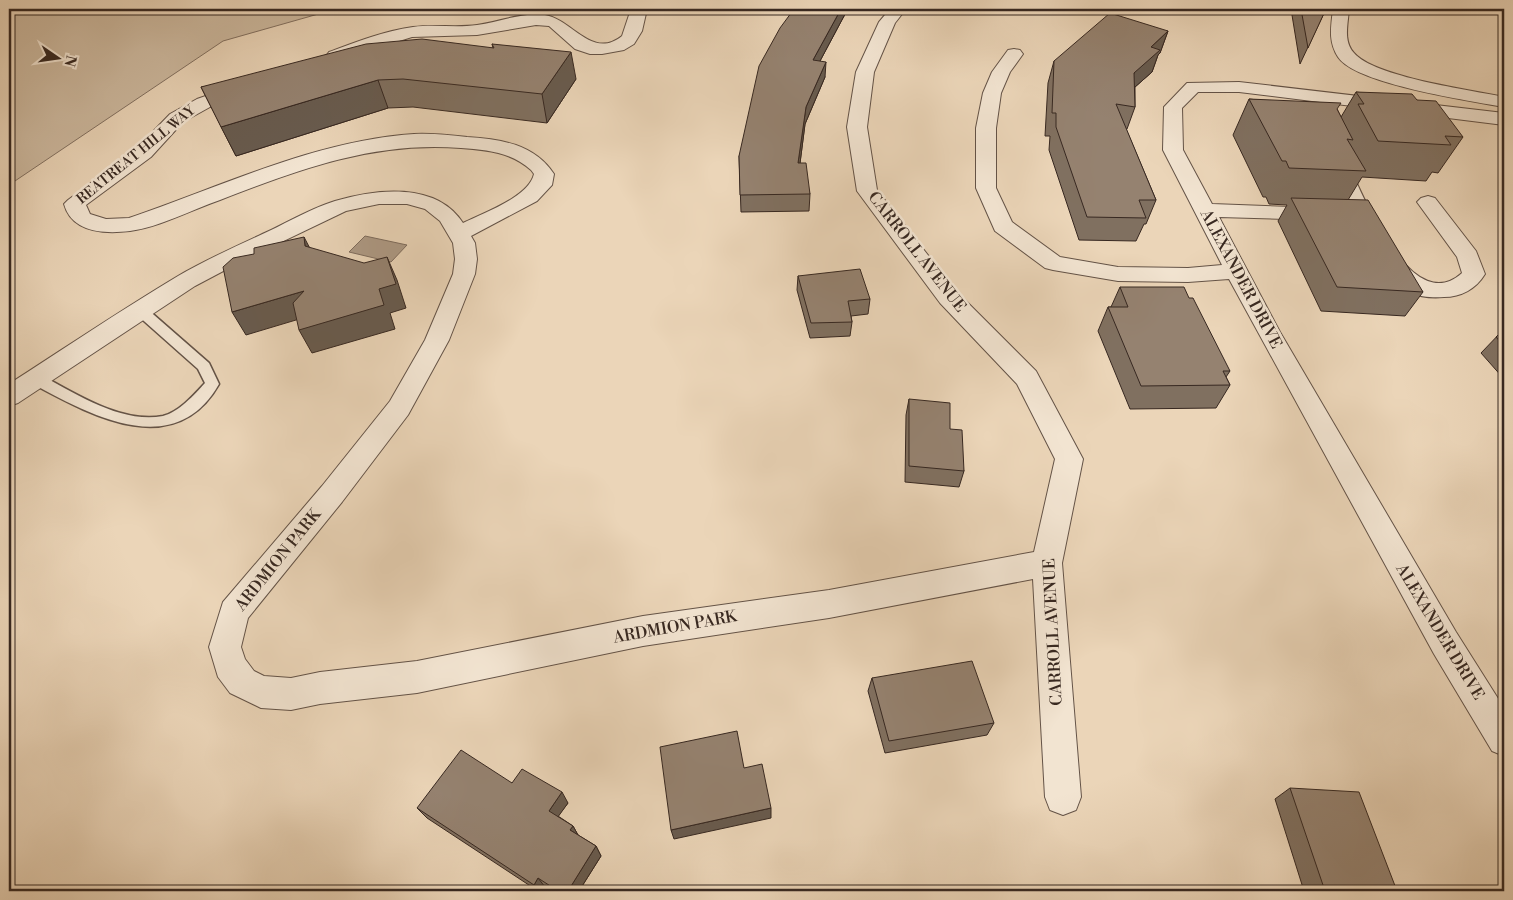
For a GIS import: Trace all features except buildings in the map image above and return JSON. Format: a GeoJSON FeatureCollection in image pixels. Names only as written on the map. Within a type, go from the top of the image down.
{"type":"FeatureCollection","features":[{"type":"Feature","properties":{"kind":"street"},"geometry":{"type":"LineString","coordinates":[[317,63],[399,35],[421,32],[462,31],[542,20],[559,24],[578,45],[597,48],[616,46],[625,44],[630,38],[639,9]]}},
{"type":"Feature","properties":{"kind":"street","name":"CARROLL AVENUE"},"geometry":{"type":"LineString","coordinates":[[898,9],[888,22],[865,72],[857,127],[867,191],[948,297],[1028,378],[1070,459],[1047,563],[1063,797]]}},
{"type":"Feature","properties":{"kind":"street"},"geometry":{"type":"LineString","coordinates":[[1340,9],[1338,39],[1346,56],[1360,67],[1384,77],[1504,102]]}},
{"type":"Feature","properties":{"kind":"street"},"geometry":{"type":"LineString","coordinates":[[1014,54],[1001,72],[992,93],[986,128],[986,188],[1003,226],[1053,263],[1118,274],[1188,275],[1236,271]]}},
{"type":"Feature","properties":{"kind":"street","name":"REATREAT HILL WAY"},"geometry":{"type":"LineString","coordinates":[[258,83],[208,100],[185,111],[166,127],[153,145],[86,193],[75,204],[76,211],[81,218],[92,224],[111,226],[132,224],[314,160],[394,142],[434,140],[486,144],[518,153],[540,166],[544,174],[542,185],[530,196],[460,233]]}},
{"type":"Feature","properties":{"kind":"street","name":"ALEXANDER DRIVE"},"geometry":{"type":"LineString","coordinates":[[1504,119],[1239,87],[1193,87],[1173,107],[1173,150],[1236,271],[1268,332],[1364,501],[1446,644],[1504,739]]}},
{"type":"Feature","properties":{"kind":"street"},"geometry":{"type":"LineString","coordinates":[[1329,144],[1361,216],[1392,266],[1418,287],[1445,291],[1464,285],[1474,274],[1468,256],[1428,202]]}},
{"type":"Feature","properties":{"kind":"street","name":"ARDMION PARK"},"geometry":{"type":"LineString","coordinates":[[9,396],[187,281],[320,214],[358,201],[393,197],[420,201],[432,205],[448,217],[460,233],[466,259],[464,274],[437,340],[399,408],[332,494],[275,560],[234,612],[225,647],[230,666],[242,682],[260,692],[290,694],[320,688],[417,677],[643,631],[829,604],[1047,563]]}},
{"type":"Feature","properties":{"kind":"street"},"geometry":{"type":"LineString","coordinates":[[1205,210],[1361,216]]}},
{"type":"Feature","properties":{"kind":"lane"},"geometry":{"type":"LineString","coordinates":[[36,379],[90,407],[136,420],[163,421],[192,407],[212,384],[204,366],[141,310]]}},
{"type":"Feature","properties":{"kind":"shaded area"},"geometry":{"type":"Polygon","coordinates":[[[9,9],[336,9],[223,41],[9,185],[9,9]]]}},
{"type":"Feature","properties":{"kind":"shaded area"},"geometry":{"type":"Polygon","coordinates":[[[365,236],[407,245],[391,262],[349,252],[365,236]]]}}]}
